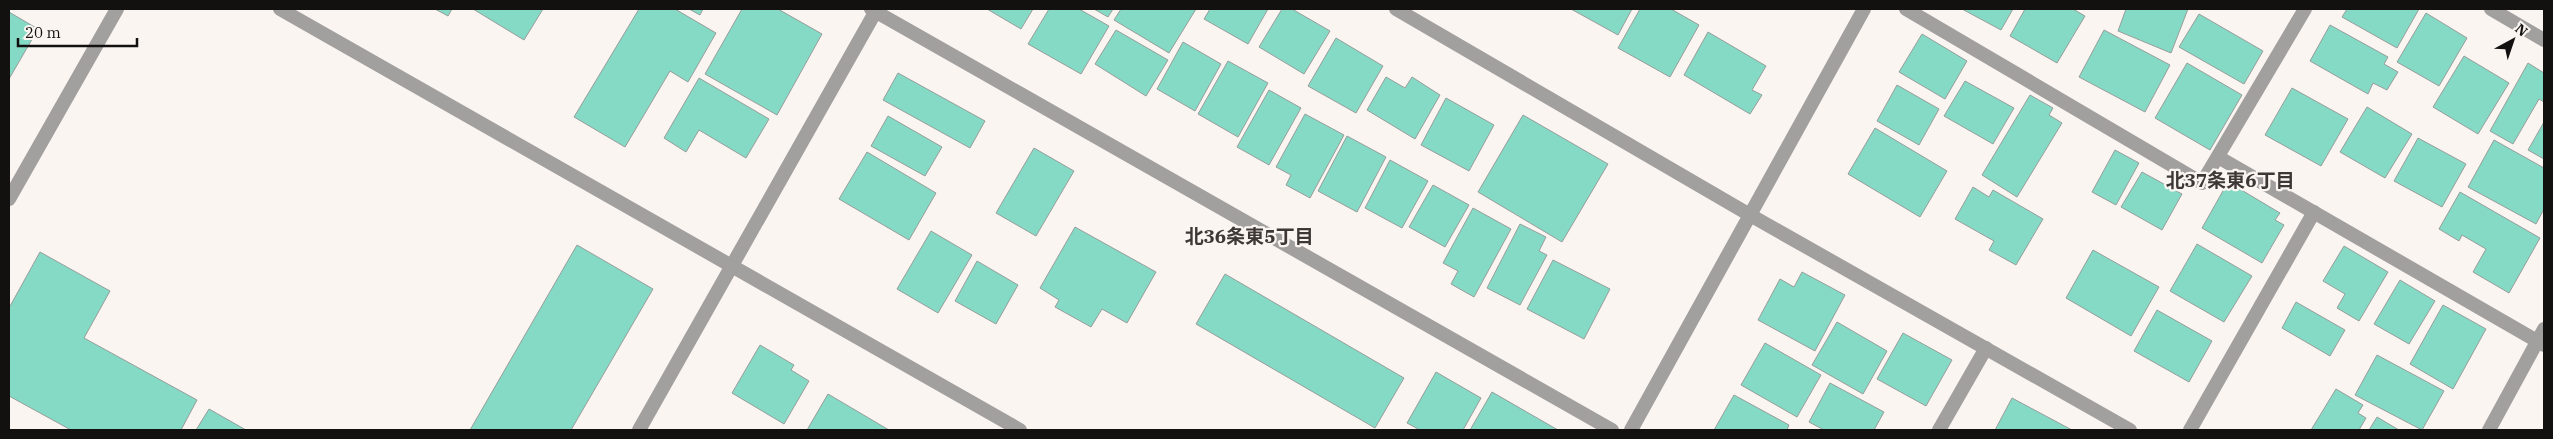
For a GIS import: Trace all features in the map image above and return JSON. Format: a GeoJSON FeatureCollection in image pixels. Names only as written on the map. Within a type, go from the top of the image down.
{"type":"FeatureCollection","features":[{"type":"Feature","properties":{"kind":"street"},"geometry":{"type":"LineString","coordinates":[[9,199],[117,9]]}},
{"type":"Feature","properties":{"kind":"street"},"geometry":{"type":"LineString","coordinates":[[280,9],[1020,430]]}},
{"type":"Feature","properties":{"kind":"street"},"geometry":{"type":"LineString","coordinates":[[1396,9],[1750,215],[2130,430]]}},
{"type":"Feature","properties":{"kind":"street"},"geometry":{"type":"LineString","coordinates":[[1631,430],[1864,9]]}},
{"type":"Feature","properties":{"kind":"street"},"geometry":{"type":"LineString","coordinates":[[1906,9],[2202,183],[2305,9]]}},
{"type":"Feature","properties":{"kind":"street"},"geometry":{"type":"LineString","coordinates":[[2492,9],[2544,40]]}},
{"type":"Feature","properties":{"kind":"street"},"geometry":{"type":"LineString","coordinates":[[639,430],[875,10],[1612,430]]}},
{"type":"Feature","properties":{"kind":"street"},"geometry":{"type":"LineString","coordinates":[[2218,157],[2542,338],[2489,430]]}},
{"type":"Feature","properties":{"kind":"street"},"geometry":{"type":"LineString","coordinates":[[2190,430],[2314,212]]}},
{"type":"Feature","properties":{"kind":"street"},"geometry":{"type":"LineString","coordinates":[[1939,430],[1986,348]]}},
{"type":"Feature","properties":{"kind":"building"},"geometry":{"type":"Polygon","coordinates":[[[435,9],[452,9],[448,16],[435,9]]]}},
{"type":"Feature","properties":{"kind":"building"},"geometry":{"type":"Polygon","coordinates":[[[473,9],[543,9],[524,40],[473,9]]]}},
{"type":"Feature","properties":{"kind":"building"},"geometry":{"type":"Polygon","coordinates":[[[639,9],[675,9],[716,33],[688,82],[670,71],[625,147],[574,117],[639,9]]]}},
{"type":"Feature","properties":{"kind":"building"},"geometry":{"type":"Polygon","coordinates":[[[689,9],[703,9],[700,15],[689,9]]]}},
{"type":"Feature","properties":{"kind":"building"},"geometry":{"type":"Polygon","coordinates":[[[742,9],[778,9],[822,34],[777,115],[705,74],[742,9]]]}},
{"type":"Feature","properties":{"kind":"building"},"geometry":{"type":"Polygon","coordinates":[[[987,9],[1033,9],[1021,29],[987,9]]]}},
{"type":"Feature","properties":{"kind":"building"},"geometry":{"type":"Polygon","coordinates":[[[1049,9],[1079,9],[1109,26],[1081,74],[1028,44],[1049,9]]]}},
{"type":"Feature","properties":{"kind":"building"},"geometry":{"type":"Polygon","coordinates":[[[1094,9],[1113,9],[1108,17],[1094,9]]]}},
{"type":"Feature","properties":{"kind":"building"},"geometry":{"type":"Polygon","coordinates":[[[1121,9],[1196,9],[1169,53],[1114,20],[1121,9]]]}},
{"type":"Feature","properties":{"kind":"building"},"geometry":{"type":"Polygon","coordinates":[[[1210,9],[1268,9],[1248,44],[1204,19],[1210,9]]]}},
{"type":"Feature","properties":{"kind":"building"},"geometry":{"type":"Polygon","coordinates":[[[1282,9],[1292,9],[1330,31],[1304,74],[1259,47],[1282,9]]]}},
{"type":"Feature","properties":{"kind":"building"},"geometry":{"type":"Polygon","coordinates":[[[1571,9],[1632,9],[1618,35],[1571,9]]]}},
{"type":"Feature","properties":{"kind":"building"},"geometry":{"type":"Polygon","coordinates":[[[1640,9],[1671,9],[1699,25],[1670,77],[1618,48],[1640,9]]]}},
{"type":"Feature","properties":{"kind":"building"},"geometry":{"type":"Polygon","coordinates":[[[1962,9],[2013,9],[2001,30],[1962,9]]]}},
{"type":"Feature","properties":{"kind":"building"},"geometry":{"type":"Polygon","coordinates":[[[2025,9],[2073,9],[2085,16],[2057,63],[2010,36],[2025,9]]]}},
{"type":"Feature","properties":{"kind":"building"},"geometry":{"type":"Polygon","coordinates":[[[2126,9],[2188,9],[2171,53],[2118,31],[2126,9]]]}},
{"type":"Feature","properties":{"kind":"building"},"geometry":{"type":"Polygon","coordinates":[[[2347,9],[2419,9],[2397,48],[2342,17],[2347,9]]]}},
{"type":"Feature","properties":{"kind":"building"},"geometry":{"type":"Polygon","coordinates":[[[9,12],[38,29],[9,79],[9,12]]]}},
{"type":"Feature","properties":{"kind":"building"},"geometry":{"type":"Polygon","coordinates":[[[2426,13],[2467,38],[2439,86],[2397,62],[2426,13]]]}},
{"type":"Feature","properties":{"kind":"building"},"geometry":{"type":"Polygon","coordinates":[[[2199,14],[2263,51],[2244,84],[2179,47],[2199,14]]]}},
{"type":"Feature","properties":{"kind":"building"},"geometry":{"type":"Polygon","coordinates":[[[2330,25],[2388,57],[2384,64],[2398,72],[2387,90],[2373,83],[2368,94],[2310,61],[2330,25]]]}},
{"type":"Feature","properties":{"kind":"building"},"geometry":{"type":"Polygon","coordinates":[[[1116,30],[1168,60],[1146,96],[1095,64],[1116,30]]]}},
{"type":"Feature","properties":{"kind":"building"},"geometry":{"type":"Polygon","coordinates":[[[2104,30],[2170,65],[2145,112],[2079,77],[2104,30]]]}},
{"type":"Feature","properties":{"kind":"building"},"geometry":{"type":"Polygon","coordinates":[[[1708,32],[1766,66],[1752,90],[1762,95],[1750,114],[1684,75],[1708,32]]]}},
{"type":"Feature","properties":{"kind":"building"},"geometry":{"type":"Polygon","coordinates":[[[1922,34],[1967,61],[1945,99],[1899,72],[1922,34]]]}},
{"type":"Feature","properties":{"kind":"building"},"geometry":{"type":"Polygon","coordinates":[[[1336,38],[1383,66],[1356,113],[1308,86],[1336,38]]]}},
{"type":"Feature","properties":{"kind":"building"},"geometry":{"type":"Polygon","coordinates":[[[1183,42],[1221,64],[1195,111],[1157,89],[1183,42]]]}},
{"type":"Feature","properties":{"kind":"building"},"geometry":{"type":"Polygon","coordinates":[[[2464,56],[2509,83],[2478,134],[2433,107],[2464,56]]]}},
{"type":"Feature","properties":{"kind":"building"},"geometry":{"type":"Polygon","coordinates":[[[1228,61],[1268,83],[1238,137],[1198,114],[1228,61]]]}},
{"type":"Feature","properties":{"kind":"building"},"geometry":{"type":"Polygon","coordinates":[[[2187,63],[2242,95],[2210,150],[2155,118],[2187,63]]]}},
{"type":"Feature","properties":{"kind":"building"},"geometry":{"type":"Polygon","coordinates":[[[2528,63],[2544,73],[2544,102],[2539,99],[2513,144],[2490,131],[2528,63]]]}},
{"type":"Feature","properties":{"kind":"building"},"geometry":{"type":"Polygon","coordinates":[[[898,73],[985,121],[970,148],[883,100],[898,73]]]}},
{"type":"Feature","properties":{"kind":"building"},"geometry":{"type":"Polygon","coordinates":[[[1386,77],[1405,88],[1412,77],[1440,95],[1415,139],[1367,110],[1386,77]]]}},
{"type":"Feature","properties":{"kind":"building"},"geometry":{"type":"Polygon","coordinates":[[[699,78],[769,119],[746,158],[699,130],[686,152],[664,138],[699,78]]]}},
{"type":"Feature","properties":{"kind":"building"},"geometry":{"type":"Polygon","coordinates":[[[1965,81],[2014,108],[1993,144],[1944,116],[1965,81]]]}},
{"type":"Feature","properties":{"kind":"building"},"geometry":{"type":"Polygon","coordinates":[[[1897,85],[1939,109],[1919,145],[1877,121],[1897,85]]]}},
{"type":"Feature","properties":{"kind":"building"},"geometry":{"type":"Polygon","coordinates":[[[2292,88],[2348,119],[2321,166],[2265,135],[2292,88]]]}},
{"type":"Feature","properties":{"kind":"building"},"geometry":{"type":"Polygon","coordinates":[[[1269,90],[1301,108],[1269,165],[1237,147],[1269,90]]]}},
{"type":"Feature","properties":{"kind":"building"},"geometry":{"type":"Polygon","coordinates":[[[2030,95],[2053,108],[2049,115],[2062,123],[2017,197],[1982,175],[2030,95]]]}},
{"type":"Feature","properties":{"kind":"building"},"geometry":{"type":"Polygon","coordinates":[[[1446,98],[1494,125],[1469,171],[1421,145],[1446,98]]]}},
{"type":"Feature","properties":{"kind":"building"},"geometry":{"type":"Polygon","coordinates":[[[2367,107],[2412,134],[2385,178],[2340,152],[2367,107]]]}},
{"type":"Feature","properties":{"kind":"building"},"geometry":{"type":"Polygon","coordinates":[[[1305,114],[1344,135],[1310,198],[1286,185],[1291,175],[1276,167],[1305,114]]]}},
{"type":"Feature","properties":{"kind":"building"},"geometry":{"type":"Polygon","coordinates":[[[1523,115],[1608,164],[1562,242],[1478,192],[1523,115]]]}},
{"type":"Feature","properties":{"kind":"building"},"geometry":{"type":"Polygon","coordinates":[[[888,116],[942,147],[925,176],[871,146],[888,116]]]}},
{"type":"Feature","properties":{"kind":"building"},"geometry":{"type":"Polygon","coordinates":[[[2544,122],[2544,159],[2528,150],[2544,122]]]}},
{"type":"Feature","properties":{"kind":"building"},"geometry":{"type":"Polygon","coordinates":[[[1875,128],[1947,171],[1920,217],[1848,174],[1875,128]]]}},
{"type":"Feature","properties":{"kind":"building"},"geometry":{"type":"Polygon","coordinates":[[[1347,136],[1386,157],[1357,212],[1318,191],[1347,136]]]}},
{"type":"Feature","properties":{"kind":"building"},"geometry":{"type":"Polygon","coordinates":[[[2418,138],[2466,164],[2442,207],[2394,181],[2418,138]]]}},
{"type":"Feature","properties":{"kind":"building"},"geometry":{"type":"Polygon","coordinates":[[[2494,140],[2544,168],[2544,209],[2536,224],[2468,187],[2494,140]]]}},
{"type":"Feature","properties":{"kind":"building"},"geometry":{"type":"Polygon","coordinates":[[[1034,148],[1074,171],[1036,236],[996,213],[1034,148]]]}},
{"type":"Feature","properties":{"kind":"building"},"geometry":{"type":"Polygon","coordinates":[[[2115,150],[2139,163],[2116,205],[2092,192],[2115,150]]]}},
{"type":"Feature","properties":{"kind":"building"},"geometry":{"type":"Polygon","coordinates":[[[867,152],[936,193],[909,240],[839,199],[867,152]]]}},
{"type":"Feature","properties":{"kind":"building"},"geometry":{"type":"Polygon","coordinates":[[[1390,160],[1428,181],[1402,228],[1365,208],[1390,160]]]}},
{"type":"Feature","properties":{"kind":"building"},"geometry":{"type":"Polygon","coordinates":[[[2142,172],[2182,194],[2162,230],[2121,207],[2142,172]]]}},
{"type":"Feature","properties":{"kind":"building"},"geometry":{"type":"Polygon","coordinates":[[[2228,182],[2280,213],[2275,220],[2284,225],[2262,263],[2202,228],[2228,182]]]}},
{"type":"Feature","properties":{"kind":"building"},"geometry":{"type":"Polygon","coordinates":[[[1433,185],[1469,205],[1445,247],[1409,227],[1433,185]]]}},
{"type":"Feature","properties":{"kind":"building"},"geometry":{"type":"Polygon","coordinates":[[[1973,187],[1989,197],[1993,190],[2043,219],[2016,265],[1989,250],[1994,241],[1955,219],[1973,187]]]}},
{"type":"Feature","properties":{"kind":"building"},"geometry":{"type":"Polygon","coordinates":[[[2460,192],[2540,238],[2509,293],[2473,272],[2486,249],[2462,235],[2459,241],[2439,229],[2460,192]]]}},
{"type":"Feature","properties":{"kind":"building"},"geometry":{"type":"Polygon","coordinates":[[[1473,208],[1511,229],[1474,297],[1451,284],[1458,271],[1443,263],[1473,208]]]}},
{"type":"Feature","properties":{"kind":"building"},"geometry":{"type":"Polygon","coordinates":[[[1520,224],[1546,237],[1539,251],[1547,255],[1520,305],[1487,288],[1520,224]]]}},
{"type":"Feature","properties":{"kind":"building"},"geometry":{"type":"Polygon","coordinates":[[[1075,227],[1156,272],[1127,323],[1102,309],[1091,327],[1055,307],[1059,300],[1040,288],[1075,227]]]}},
{"type":"Feature","properties":{"kind":"building"},"geometry":{"type":"Polygon","coordinates":[[[931,231],[972,255],[938,313],[897,289],[931,231]]]}},
{"type":"Feature","properties":{"kind":"building"},"geometry":{"type":"Polygon","coordinates":[[[2197,244],[2252,276],[2224,322],[2170,291],[2197,244]]]}},
{"type":"Feature","properties":{"kind":"building"},"geometry":{"type":"Polygon","coordinates":[[[577,245],[653,289],[571,430],[470,430],[577,245]]]}},
{"type":"Feature","properties":{"kind":"building"},"geometry":{"type":"Polygon","coordinates":[[[2344,246],[2388,272],[2359,321],[2337,308],[2345,294],[2323,281],[2344,246]]]}},
{"type":"Feature","properties":{"kind":"building"},"geometry":{"type":"Polygon","coordinates":[[[2093,250],[2159,287],[2131,336],[2066,298],[2093,250]]]}},
{"type":"Feature","properties":{"kind":"building"},"geometry":{"type":"Polygon","coordinates":[[[40,252],[110,291],[84,338],[197,400],[181,430],[71,430],[9,396],[9,308],[40,252]]]}},
{"type":"Feature","properties":{"kind":"building"},"geometry":{"type":"Polygon","coordinates":[[[1553,260],[1610,289],[1584,339],[1527,309],[1553,260]]]}},
{"type":"Feature","properties":{"kind":"building"},"geometry":{"type":"Polygon","coordinates":[[[977,261],[1018,285],[996,324],[955,301],[977,261]]]}},
{"type":"Feature","properties":{"kind":"building"},"geometry":{"type":"Polygon","coordinates":[[[1802,272],[1845,295],[1815,351],[1758,320],[1780,279],[1794,287],[1802,272]]]}},
{"type":"Feature","properties":{"kind":"building"},"geometry":{"type":"Polygon","coordinates":[[[1225,274],[1404,378],[1375,428],[1196,324],[1225,274]]]}},
{"type":"Feature","properties":{"kind":"building"},"geometry":{"type":"Polygon","coordinates":[[[2400,280],[2435,301],[2409,344],[2374,324],[2400,280]]]}},
{"type":"Feature","properties":{"kind":"building"},"geometry":{"type":"Polygon","coordinates":[[[2296,302],[2345,330],[2330,356],[2282,328],[2296,302]]]}},
{"type":"Feature","properties":{"kind":"building"},"geometry":{"type":"Polygon","coordinates":[[[2443,305],[2486,329],[2453,389],[2410,364],[2443,305]]]}},
{"type":"Feature","properties":{"kind":"building"},"geometry":{"type":"Polygon","coordinates":[[[2157,310],[2212,341],[2189,382],[2134,351],[2157,310]]]}},
{"type":"Feature","properties":{"kind":"building"},"geometry":{"type":"Polygon","coordinates":[[[1837,322],[1887,351],[1863,394],[1812,365],[1837,322]]]}},
{"type":"Feature","properties":{"kind":"building"},"geometry":{"type":"Polygon","coordinates":[[[1903,333],[1952,360],[1926,406],[1877,379],[1903,333]]]}},
{"type":"Feature","properties":{"kind":"building"},"geometry":{"type":"Polygon","coordinates":[[[1765,343],[1821,375],[1797,417],[1741,385],[1765,343]]]}},
{"type":"Feature","properties":{"kind":"building"},"geometry":{"type":"Polygon","coordinates":[[[760,345],[794,365],[791,370],[809,381],[784,424],[732,393],[760,345]]]}},
{"type":"Feature","properties":{"kind":"building"},"geometry":{"type":"Polygon","coordinates":[[[2377,355],[2444,391],[2422,430],[2355,395],[2377,355]]]}},
{"type":"Feature","properties":{"kind":"building"},"geometry":{"type":"Polygon","coordinates":[[[1436,372],[1481,398],[1463,430],[1420,430],[1407,423],[1436,372]]]}},
{"type":"Feature","properties":{"kind":"building"},"geometry":{"type":"Polygon","coordinates":[[[1830,383],[1884,412],[1874,430],[1824,430],[1809,422],[1830,383]]]}},
{"type":"Feature","properties":{"kind":"building"},"geometry":{"type":"Polygon","coordinates":[[[2336,389],[2363,405],[2358,413],[2366,418],[2359,430],[2311,430],[2336,389]]]}},
{"type":"Feature","properties":{"kind":"building"},"geometry":{"type":"Polygon","coordinates":[[[1492,392],[1558,430],[1470,430],[1492,392]]]}},
{"type":"Feature","properties":{"kind":"building"},"geometry":{"type":"Polygon","coordinates":[[[828,394],[889,430],[807,430],[828,394]]]}},
{"type":"Feature","properties":{"kind":"building"},"geometry":{"type":"Polygon","coordinates":[[[1734,395],[1789,425],[1787,430],[1714,430],[1734,395]]]}},
{"type":"Feature","properties":{"kind":"building"},"geometry":{"type":"Polygon","coordinates":[[[2012,398],[2072,430],[1995,430],[2012,398]]]}},
{"type":"Feature","properties":{"kind":"building"},"geometry":{"type":"Polygon","coordinates":[[[209,409],[246,430],[196,430],[209,409]]]}},
{"type":"Feature","properties":{"kind":"building"},"geometry":{"type":"Polygon","coordinates":[[[2377,417],[2399,430],[2369,430],[2377,417]]]}},
{"type":"Feature","properties":{"kind":"district","name":"北37条東6丁目"},"geometry":{"type":"Point","coordinates":[2230,180]}},
{"type":"Feature","properties":{"kind":"district","name":"北36条東5丁目"},"geometry":{"type":"Point","coordinates":[1249,236]}}]}
